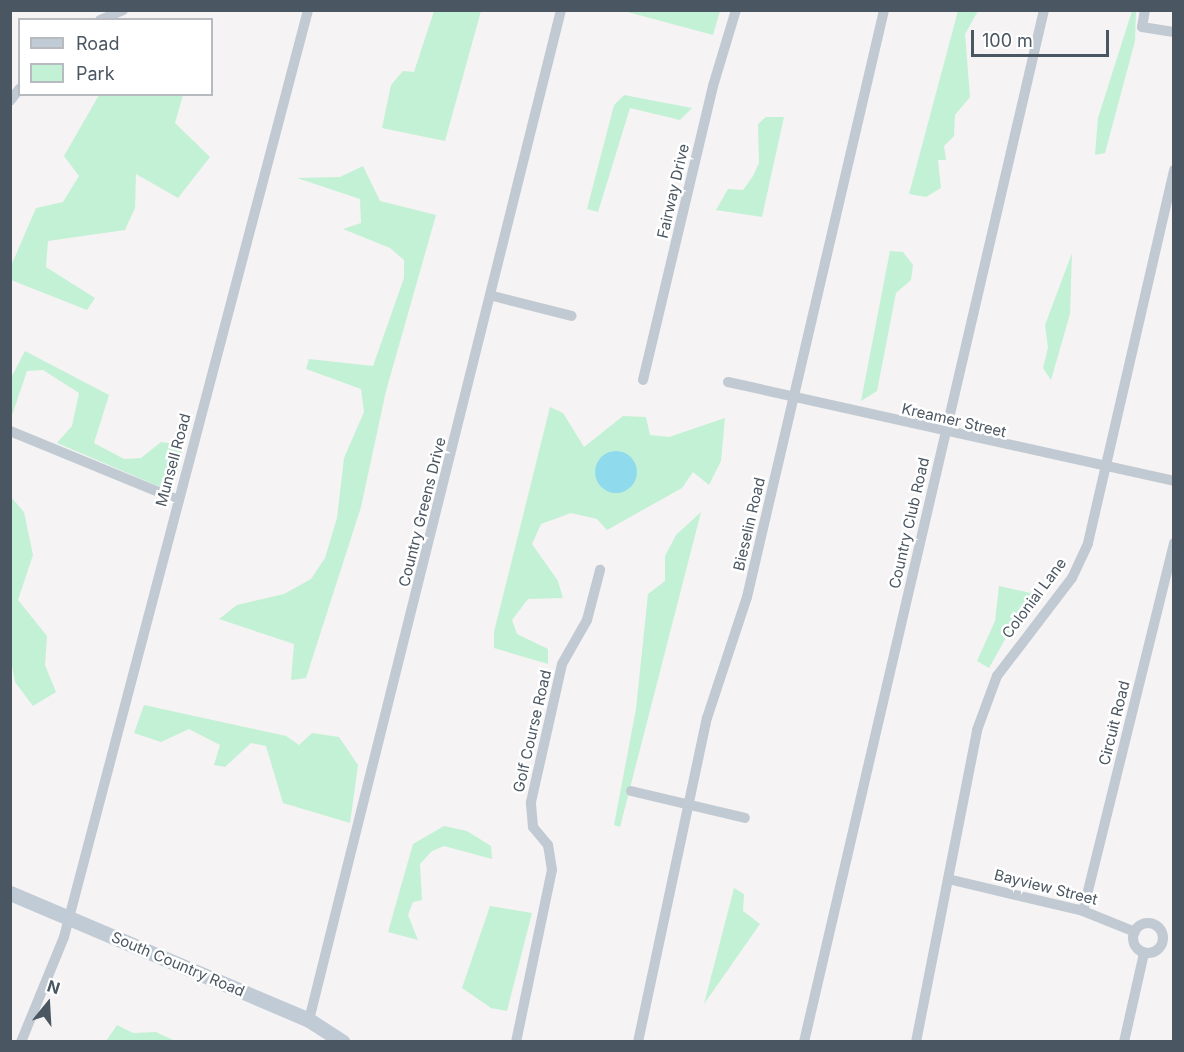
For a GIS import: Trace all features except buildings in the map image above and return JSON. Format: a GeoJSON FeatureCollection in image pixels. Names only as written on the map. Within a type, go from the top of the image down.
{"type":"FeatureCollection","features":[{"type":"Feature","properties":{"kind":"main road","name":"South Country Road"},"geometry":{"type":"LineString","coordinates":[[10,893],[309,1020],[343,1041]]}},
{"type":"Feature","properties":{"kind":"street"},"geometry":{"type":"LineString","coordinates":[[105,18],[123,10]]}},
{"type":"Feature","properties":{"kind":"street","name":"Munsell Road"},"geometry":{"type":"LineString","coordinates":[[21,1041],[68,917],[308,10]]}},
{"type":"Feature","properties":{"kind":"street","name":"Country Greens Drive"},"geometry":{"type":"LineString","coordinates":[[309,1020],[492,297],[561,10]]}},
{"type":"Feature","properties":{"kind":"street","name":"Fairway Drive"},"geometry":{"type":"LineString","coordinates":[[643,380],[713,86],[736,10]]}},
{"type":"Feature","properties":{"kind":"street","name":"Bieselin Road"},"geometry":{"type":"LineString","coordinates":[[638,1041],[707,718],[747,597],[884,10]]}},
{"type":"Feature","properties":{"kind":"street","name":"Country Club Road"},"geometry":{"type":"LineString","coordinates":[[804,1041],[1044,10]]}},
{"type":"Feature","properties":{"kind":"street"},"geometry":{"type":"LineString","coordinates":[[1146,10],[1142,27],[1173,33]]}},
{"type":"Feature","properties":{"kind":"street","name":"Colonial Lane"},"geometry":{"type":"LineString","coordinates":[[916,1041],[948,879],[989,694],[1006,661],[1079,564],[1173,170]]}},
{"type":"Feature","properties":{"kind":"street"},"geometry":{"type":"LineString","coordinates":[[492,297],[572,316]]}},
{"type":"Feature","properties":{"kind":"street","name":"Kreamer Street"},"geometry":{"type":"LineString","coordinates":[[728,382],[1038,455],[1104,463],[1173,481]]}},
{"type":"Feature","properties":{"kind":"street"},"geometry":{"type":"LineString","coordinates":[[10,431],[178,500]]}},
{"type":"Feature","properties":{"kind":"street","name":"Circuit Road"},"geometry":{"type":"LineString","coordinates":[[1083,911],[1173,543]]}},
{"type":"Feature","properties":{"kind":"street","name":"Golf Course Road"},"geometry":{"type":"LineString","coordinates":[[516,1041],[552,870],[548,845],[533,827],[531,802],[562,664],[582,633],[600,570]]}},
{"type":"Feature","properties":{"kind":"street"},"geometry":{"type":"LineString","coordinates":[[631,791],[746,818]]}},
{"type":"Feature","properties":{"kind":"street","name":"Bayview Street"},"geometry":{"type":"LineString","coordinates":[[948,879],[1083,911],[1135,932],[1150,923],[1168,936],[1159,950],[1144,953]]}},
{"type":"Feature","properties":{"kind":"street"},"geometry":{"type":"LineString","coordinates":[[1124,1041],[1144,953],[1134,943],[1135,932]]}},
{"type":"Feature","properties":{"kind":"green space"},"geometry":{"type":"Polygon","coordinates":[[[434,11],[481,11],[445,141],[382,128],[391,85],[403,71],[414,72],[434,11]]]}},
{"type":"Feature","properties":{"kind":"green space"},"geometry":{"type":"Polygon","coordinates":[[[624,11],[720,11],[713,35],[624,11]]]}},
{"type":"Feature","properties":{"kind":"green space"},"geometry":{"type":"Polygon","coordinates":[[[958,11],[978,11],[965,34],[970,97],[955,115],[954,136],[944,146],[946,160],[938,160],[941,188],[926,197],[909,194],[958,11]]]}},
{"type":"Feature","properties":{"kind":"green space"},"geometry":{"type":"Polygon","coordinates":[[[1132,11],[1136,11],[1135,41],[1105,153],[1095,155],[1098,118],[1132,11]]]}},
{"type":"Feature","properties":{"kind":"green space"},"geometry":{"type":"Polygon","coordinates":[[[624,95],[692,108],[680,120],[630,108],[598,212],[587,209],[614,105],[624,95]]]}},
{"type":"Feature","properties":{"kind":"green space"},"geometry":{"type":"Polygon","coordinates":[[[98,96],[183,96],[175,123],[210,157],[178,198],[136,174],[135,208],[125,230],[48,241],[46,267],[95,298],[87,310],[11,280],[11,266],[36,208],[63,202],[79,176],[64,156],[98,96]]]}},
{"type":"Feature","properties":{"kind":"green space"},"geometry":{"type":"Polygon","coordinates":[[[766,117],[784,117],[762,217],[716,210],[728,189],[743,190],[753,176],[759,163],[758,124],[766,117]]]}},
{"type":"Feature","properties":{"kind":"green space"},"geometry":{"type":"Polygon","coordinates":[[[363,166],[380,201],[436,215],[386,391],[361,507],[306,678],[291,680],[294,644],[219,619],[237,605],[284,594],[311,579],[325,558],[337,518],[344,458],[364,412],[361,389],[306,369],[309,359],[373,366],[404,278],[404,260],[390,248],[343,229],[361,223],[360,199],[297,178],[340,177],[363,166]]]}},
{"type":"Feature","properties":{"kind":"green space"},"geometry":{"type":"Polygon","coordinates":[[[890,251],[903,252],[913,265],[911,280],[896,293],[877,391],[861,401],[890,251]]]}},
{"type":"Feature","properties":{"kind":"green space"},"geometry":{"type":"Polygon","coordinates":[[[1072,253],[1070,314],[1051,380],[1043,368],[1048,348],[1045,325],[1072,253]]]}},
{"type":"Feature","properties":{"kind":"green space"},"geometry":{"type":"Polygon","coordinates":[[[25,351],[109,395],[94,443],[124,459],[141,458],[161,442],[184,445],[172,492],[57,443],[72,426],[79,393],[43,370],[27,371],[11,418],[11,378],[25,351]]]}},
{"type":"Feature","properties":{"kind":"green space"},"geometry":{"type":"Polygon","coordinates":[[[550,407],[563,413],[584,447],[623,416],[646,417],[650,435],[669,437],[725,418],[721,461],[709,485],[693,472],[682,488],[607,530],[597,519],[571,513],[541,524],[532,544],[558,581],[563,598],[528,599],[512,620],[517,634],[548,649],[548,664],[494,648],[494,632],[550,407]]]}},
{"type":"Feature","properties":{"kind":"green space"},"geometry":{"type":"Polygon","coordinates":[[[11,497],[24,512],[33,555],[18,600],[47,636],[45,665],[56,692],[33,706],[15,682],[11,661],[11,497]]]}},
{"type":"Feature","properties":{"kind":"green space"},"geometry":{"type":"Polygon","coordinates":[[[701,512],[620,827],[614,825],[636,709],[648,594],[665,581],[665,556],[676,535],[701,512]]]}},
{"type":"Feature","properties":{"kind":"green space"},"geometry":{"type":"Polygon","coordinates":[[[999,586],[1040,595],[1008,634],[989,668],[977,661],[995,621],[999,586]]]}},
{"type":"Feature","properties":{"kind":"green space"},"geometry":{"type":"Polygon","coordinates":[[[144,705],[286,736],[299,745],[312,733],[339,737],[358,765],[350,823],[283,803],[266,746],[251,743],[225,767],[214,765],[220,745],[189,729],[161,742],[134,733],[144,705]]]}},
{"type":"Feature","properties":{"kind":"green space"},"geometry":{"type":"Polygon","coordinates":[[[444,826],[467,831],[491,846],[492,859],[444,846],[432,851],[420,864],[422,900],[413,902],[408,915],[418,940],[388,932],[413,844],[444,826]]]}},
{"type":"Feature","properties":{"kind":"green space"},"geometry":{"type":"Polygon","coordinates":[[[734,888],[744,894],[743,911],[760,924],[704,1004],[734,888]]]}},
{"type":"Feature","properties":{"kind":"green space"},"geometry":{"type":"Polygon","coordinates":[[[490,906],[532,913],[507,1011],[491,1008],[462,988],[490,906]]]}},
{"type":"Feature","properties":{"kind":"green space"},"geometry":{"type":"Polygon","coordinates":[[[117,1025],[133,1033],[156,1032],[175,1041],[106,1041],[117,1025]]]}},
{"type":"Feature","properties":{"kind":"water"},"geometry":{"type":"Polygon","coordinates":[[[616,451],[631,457],[637,472],[631,487],[616,493],[601,487],[595,472],[601,457],[616,451]]]}}]}
